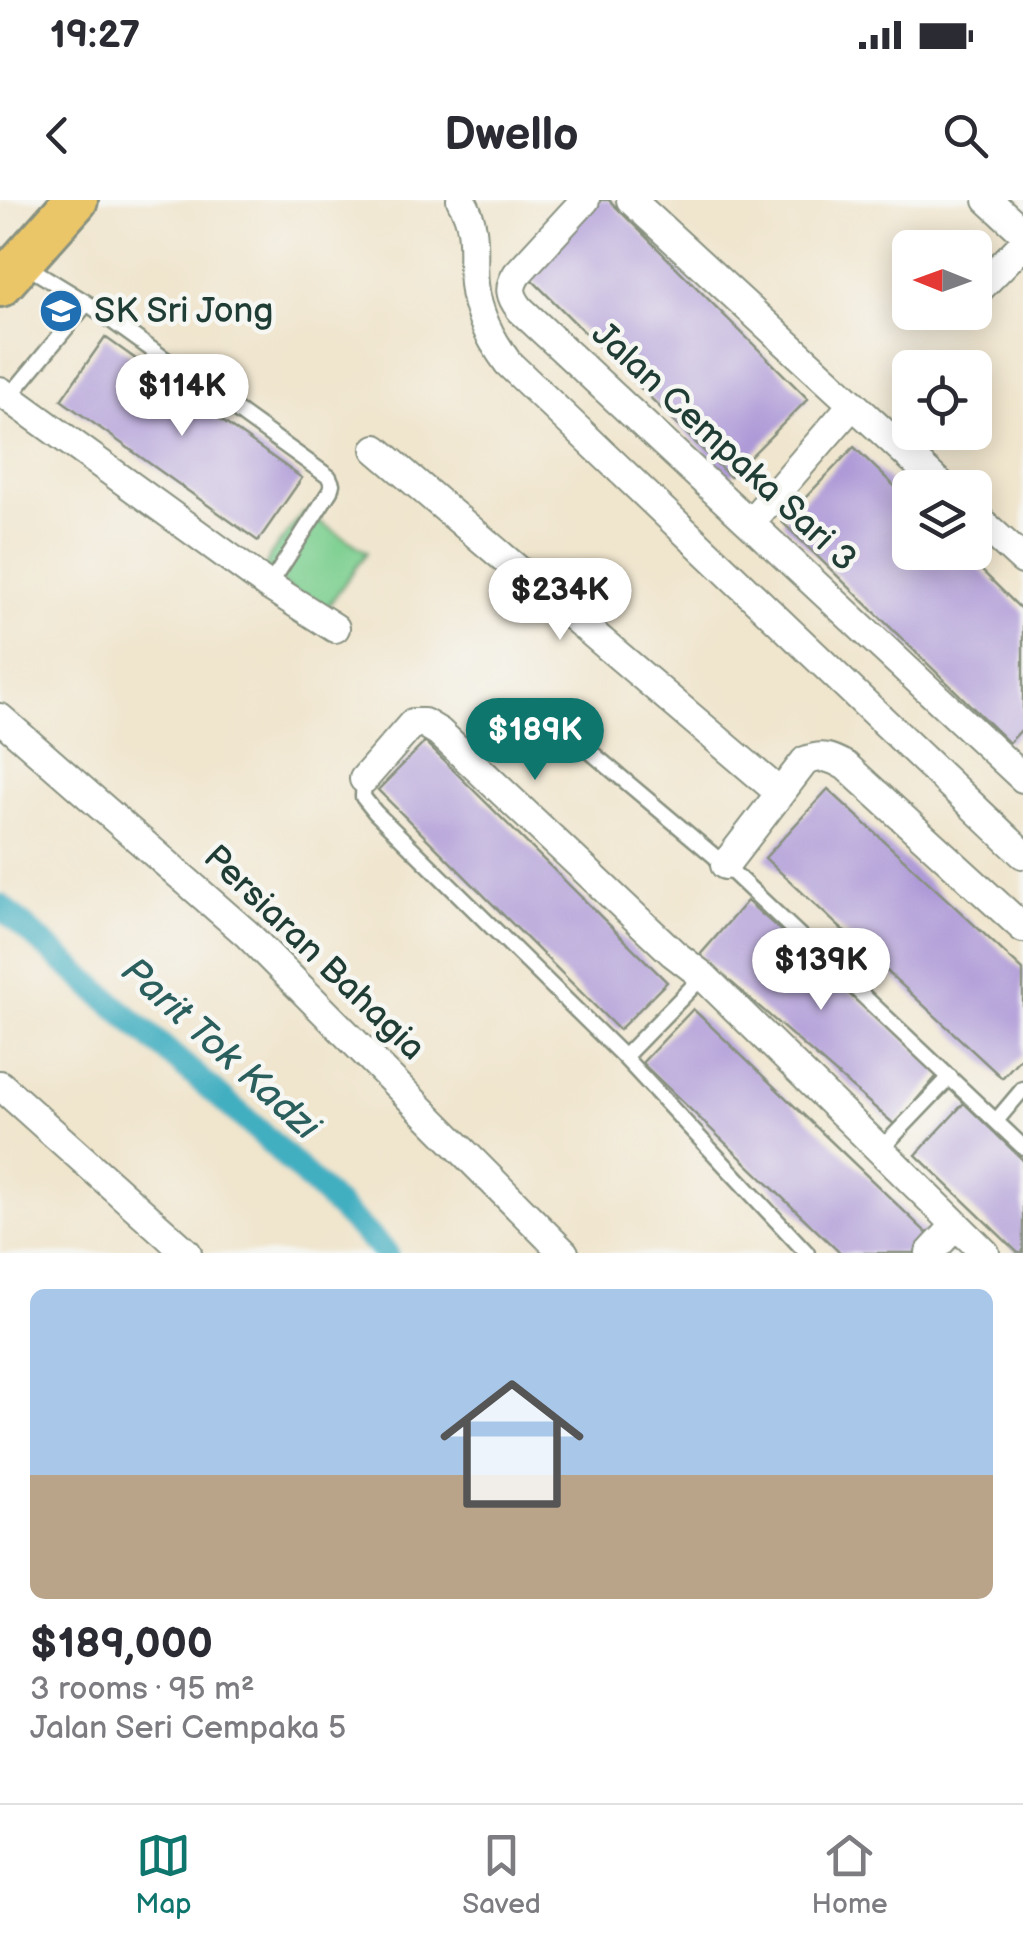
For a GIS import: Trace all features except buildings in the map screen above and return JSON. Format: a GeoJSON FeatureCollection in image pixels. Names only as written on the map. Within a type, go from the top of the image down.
{"type":"FeatureCollection","features":[{"type":"Feature","properties":{"kind":"main road"},"geometry":{"type":"LineString","coordinates":[[24,275],[76,200]]}},
{"type":"Feature","properties":{"kind":"street"},"geometry":{"type":"LineString","coordinates":[[460,200],[474,228],[474,287],[485,325],[508,364],[1023,854]]}},
{"type":"Feature","properties":{"kind":"street","name":"Jalan Cempaka Sari 3"},"geometry":{"type":"LineString","coordinates":[[585,200],[511,283],[511,298],[1023,778]]}},
{"type":"Feature","properties":{"kind":"street"},"geometry":{"type":"LineString","coordinates":[[631,200],[924,470]]}},
{"type":"Feature","properties":{"kind":"street"},"geometry":{"type":"LineString","coordinates":[[988,200],[1022,244],[992,275]]}},
{"type":"Feature","properties":{"kind":"street"},"geometry":{"type":"LineString","coordinates":[[4,394],[269,586],[335,628]]}},
{"type":"Feature","properties":{"kind":"street"},"geometry":{"type":"LineString","coordinates":[[750,523],[853,404]]}},
{"type":"Feature","properties":{"kind":"street"},"geometry":{"type":"LineString","coordinates":[[376,449],[780,793]]}},
{"type":"Feature","properties":{"kind":"street"},"geometry":{"type":"LineString","coordinates":[[992,532],[1023,560]]}},
{"type":"Feature","properties":{"kind":"street","name":"Persiaran Bahagia"},"geometry":{"type":"LineString","coordinates":[[0,718],[247,934],[564,1253]]}},
{"type":"Feature","properties":{"kind":"street"},"geometry":{"type":"LineString","coordinates":[[364,779],[413,723],[424,723],[439,732],[673,953],[703,976],[985,1253]]}},
{"type":"Feature","properties":{"kind":"street"},"geometry":{"type":"LineString","coordinates":[[725,866],[805,761],[818,755],[846,766],[1023,928]]}},
{"type":"Feature","properties":{"kind":"street"},"geometry":{"type":"LineString","coordinates":[[0,1086],[188,1253]]}},
{"type":"Feature","properties":{"kind":"street"},"geometry":{"type":"LineString","coordinates":[[930,1253],[956,1225]]}},
{"type":"Feature","properties":{"kind":"lane"},"geometry":{"type":"LineString","coordinates":[[24,275],[87,303],[329,477],[330,491],[269,586]]}},
{"type":"Feature","properties":{"kind":"lane"},"geometry":{"type":"LineString","coordinates":[[4,394],[87,303]]}},
{"type":"Feature","properties":{"kind":"lane"},"geometry":{"type":"LineString","coordinates":[[567,732],[725,866],[1023,1147]]}},
{"type":"Feature","properties":{"kind":"lane"},"geometry":{"type":"LineString","coordinates":[[364,779],[363,797],[374,812],[624,1057],[806,1253]]}},
{"type":"Feature","properties":{"kind":"lane"},"geometry":{"type":"LineString","coordinates":[[624,1057],[703,976]]}},
{"type":"Feature","properties":{"kind":"lane"},"geometry":{"type":"LineString","coordinates":[[880,1150],[950,1077]]}},
{"type":"Feature","properties":{"kind":"lane"},"geometry":{"type":"LineString","coordinates":[[996,1121],[1023,1090]]}},
{"type":"Feature","properties":{"kind":"green space"},"geometry":{"type":"Polygon","coordinates":[[[304,512],[367,552],[323,613],[264,570],[271,554],[304,512]]]}},
{"type":"Feature","properties":{"kind":"waterway","name":"Parit Tok Kadzi"},"geometry":{"type":"LineString","coordinates":[[0,906],[258,1130],[386,1253]]}},
{"type":"Feature","properties":{"kind":"place","name":"SK Sri Jong"},"geometry":{"type":"Point","coordinates":[61,311]}}]}
